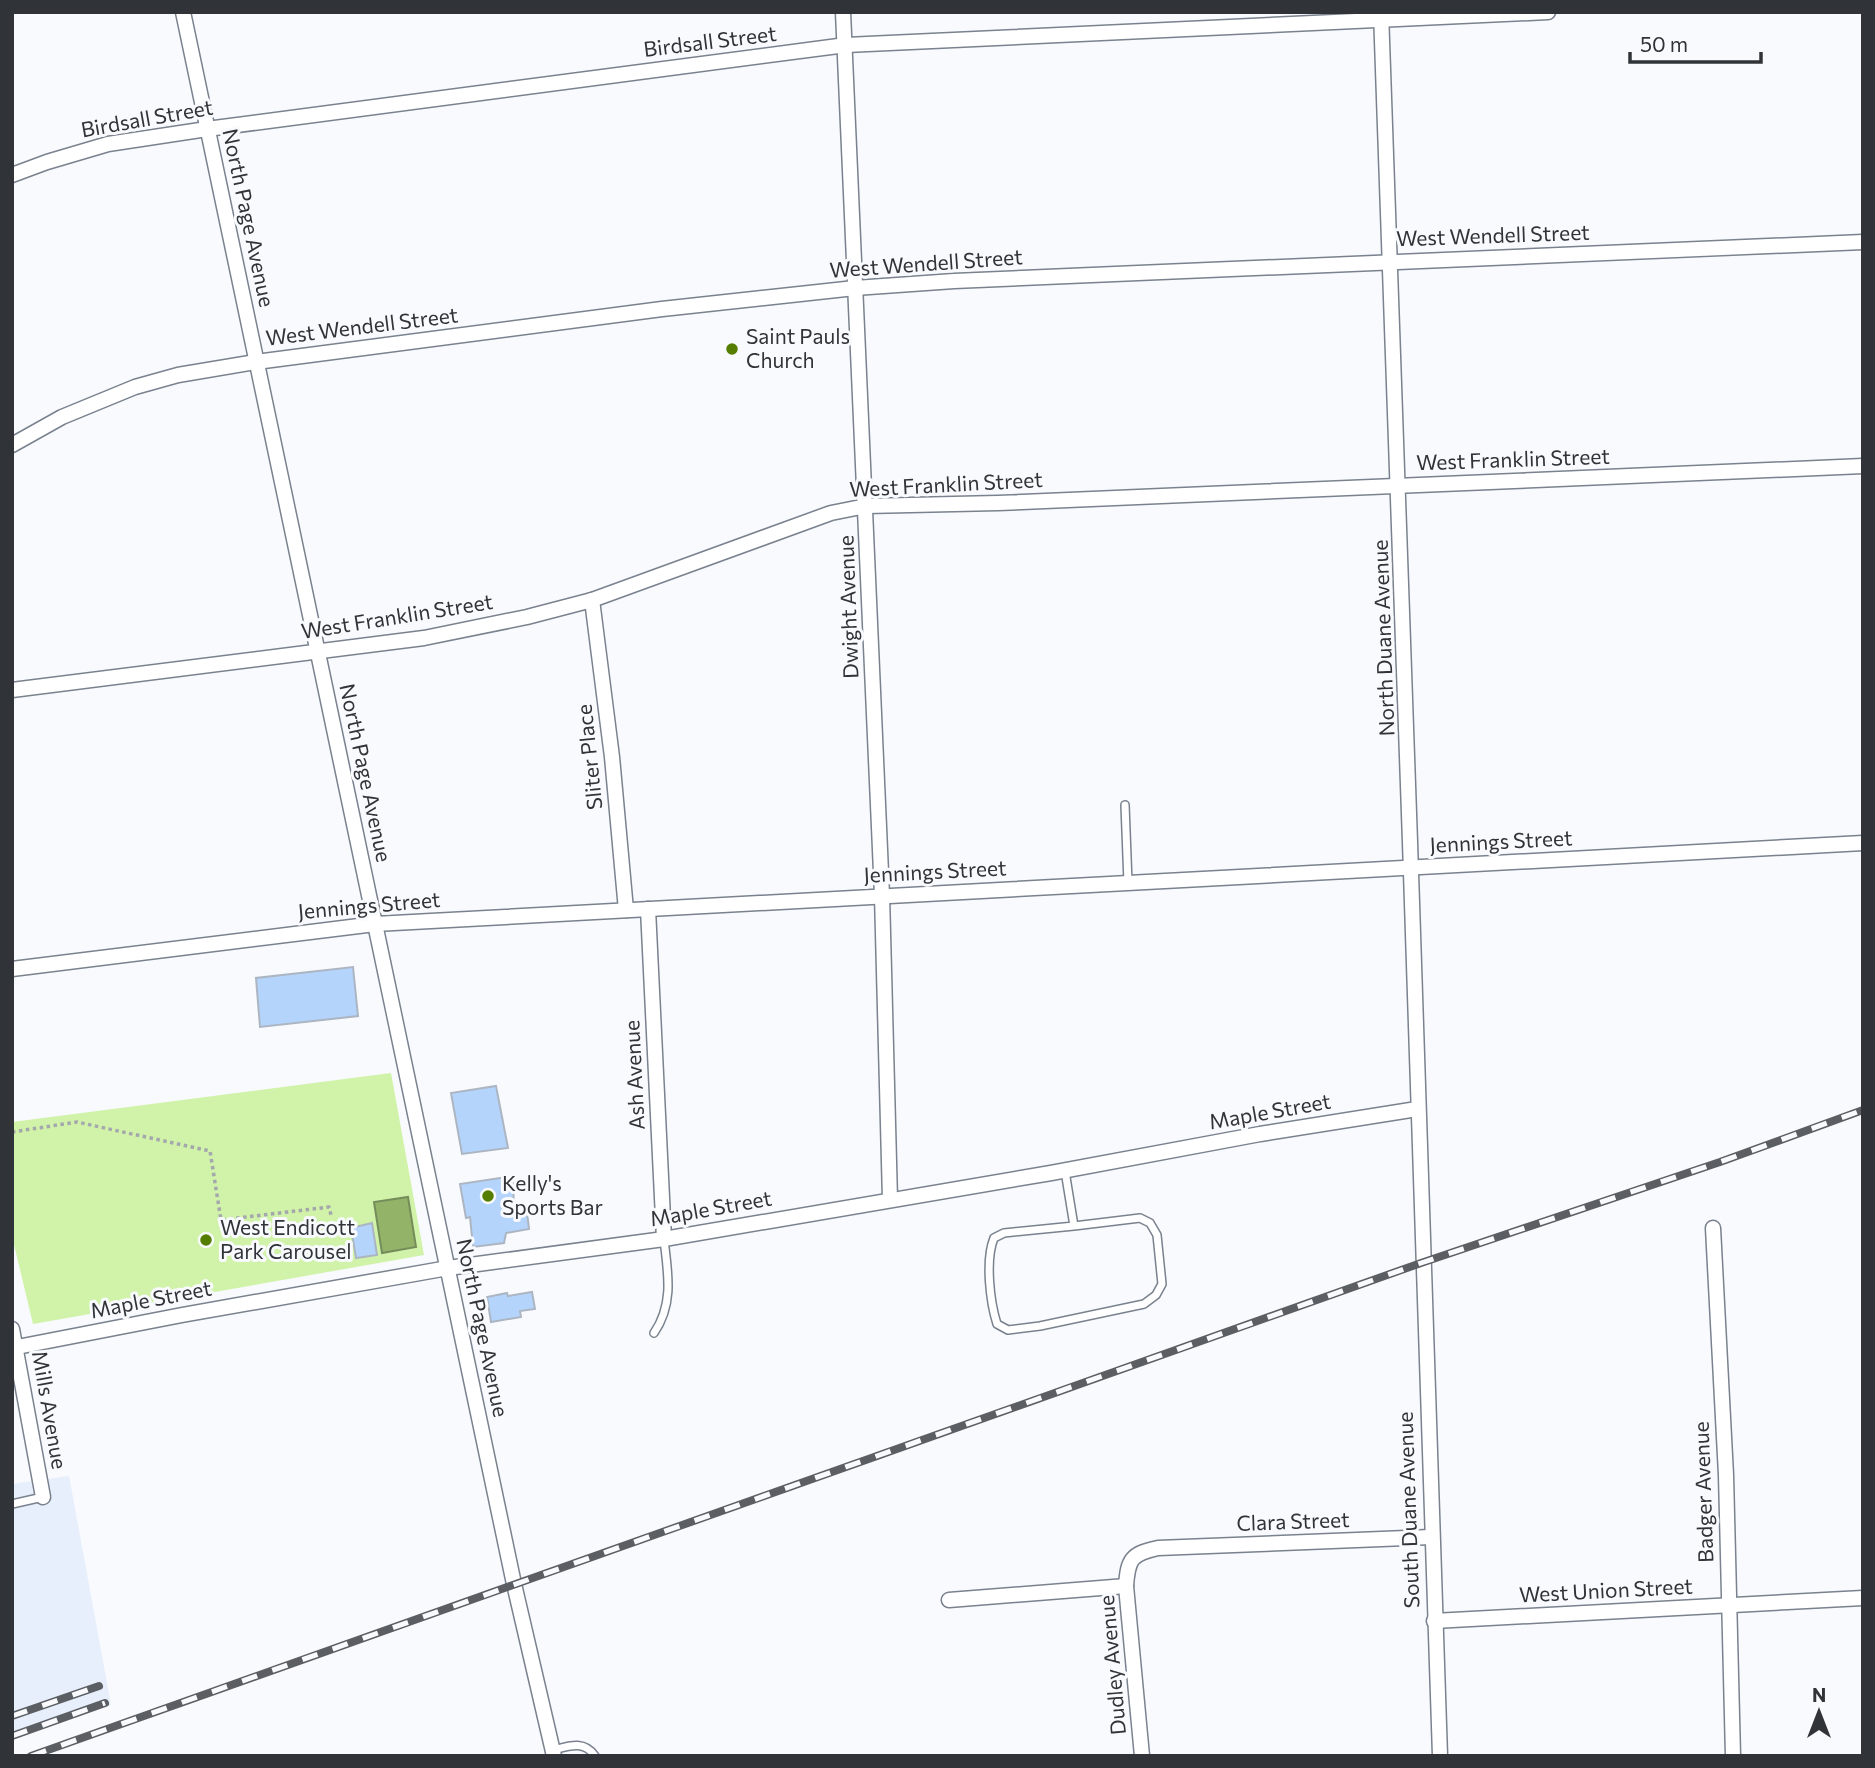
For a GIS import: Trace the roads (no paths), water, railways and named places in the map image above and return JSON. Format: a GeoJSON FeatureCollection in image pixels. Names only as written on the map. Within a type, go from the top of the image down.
{"type":"FeatureCollection","features":[{"type":"Feature","properties":{"kind":"street","name":"North Page Avenue"},"geometry":{"type":"LineString","coordinates":[[183,12],[514,1584],[554,1753]]}},
{"type":"Feature","properties":{"kind":"street","name":"Dwight Avenue"},"geometry":{"type":"LineString","coordinates":[[844,12],[882,895],[890,1199]]}},
{"type":"Feature","properties":{"kind":"street","name":"Birdsall Street"},"geometry":{"type":"LineString","coordinates":[[12,175],[108,144],[846,46],[1381,16],[1548,12]]}},
{"type":"Feature","properties":{"kind":"street","name":"North Duane Avenue"},"geometry":{"type":"LineString","coordinates":[[1381,16],[1400,486],[1421,1264]]}},
{"type":"Feature","properties":{"kind":"street","name":"West Wendell Street"},"geometry":{"type":"LineString","coordinates":[[12,445],[62,417],[135,387],[178,375],[256,362],[662,309],[855,288],[954,281],[1863,242]]}},
{"type":"Feature","properties":{"kind":"street","name":"West Franklin Street"},"geometry":{"type":"LineString","coordinates":[[12,690],[424,638],[527,617],[592,600],[831,513],[866,506],[998,503],[1863,466]]}},
{"type":"Feature","properties":{"kind":"street","name":"Sliter Place"},"geometry":{"type":"LineString","coordinates":[[592,600],[612,757],[626,910]]}},
{"type":"Feature","properties":{"kind":"street","name":"Jennings Street"},"geometry":{"type":"LineString","coordinates":[[12,969],[375,924],[1863,843]]}},
{"type":"Feature","properties":{"kind":"street","name":"Ash Avenue"},"geometry":{"type":"LineString","coordinates":[[648,909],[664,1239]]}},
{"type":"Feature","properties":{"kind":"street","name":"Maple Street"},"geometry":{"type":"LineString","coordinates":[[14,1348],[448,1268],[664,1239],[1065,1170],[1260,1133],[1417,1109]]}},
{"type":"Feature","properties":{"kind":"street","name":"Badger Avenue"},"geometry":{"type":"LineString","coordinates":[[1713,1228],[1726,1475],[1733,1756]]}},
{"type":"Feature","properties":{"kind":"street","name":"South Duane Avenue"},"geometry":{"type":"LineString","coordinates":[[1421,1264],[1440,1756]]}},
{"type":"Feature","properties":{"kind":"street","name":"Mills Avenue"},"geometry":{"type":"LineString","coordinates":[[12,1329],[43,1497]]}},
{"type":"Feature","properties":{"kind":"street","name":"Clara Street"},"geometry":{"type":"LineString","coordinates":[[1158,1548],[1431,1538]]}},
{"type":"Feature","properties":{"kind":"street","name":"Dudley Avenue"},"geometry":{"type":"LineString","coordinates":[[1142,1756],[1126,1586],[1127,1572],[1132,1558],[1140,1552],[1158,1548]]}},
{"type":"Feature","properties":{"kind":"street"},"geometry":{"type":"LineString","coordinates":[[948,1600],[1126,1586]]}},
{"type":"Feature","properties":{"kind":"street","name":"West Union Street"},"geometry":{"type":"LineString","coordinates":[[1434,1621],[1863,1598]]}},
{"type":"Feature","properties":{"kind":"lane"},"geometry":{"type":"LineString","coordinates":[[1125,806],[1128,884]]}},
{"type":"Feature","properties":{"kind":"lane"},"geometry":{"type":"LineString","coordinates":[[1065,1170],[1074,1226]]}},
{"type":"Feature","properties":{"kind":"lane"},"geometry":{"type":"LineString","coordinates":[[1140,1218],[1150,1223],[1157,1236],[1162,1284],[1156,1295],[1144,1304],[1040,1326],[1007,1330],[997,1324],[992,1308],[990,1249],[994,1238],[1004,1233],[1074,1226],[1140,1218]]}},
{"type":"Feature","properties":{"kind":"lane"},"geometry":{"type":"LineString","coordinates":[[654,1333],[666,1308],[670,1282],[664,1239]]}},
{"type":"Feature","properties":{"kind":"lane"},"geometry":{"type":"LineString","coordinates":[[12,1504],[43,1497]]}},
{"type":"Feature","properties":{"kind":"lane"},"geometry":{"type":"LineString","coordinates":[[554,1753],[579,1745],[587,1747],[595,1756]]}},
{"type":"Feature","properties":{"kind":"railway"},"geometry":{"type":"LineString","coordinates":[[31,1756],[1421,1263],[1720,1162],[1863,1110]]}},
{"type":"Feature","properties":{"kind":"railway"},"geometry":{"type":"LineString","coordinates":[[12,1716],[99,1686]]}},
{"type":"Feature","properties":{"kind":"railway"},"geometry":{"type":"LineString","coordinates":[[12,1736],[105,1703]]}},
{"type":"Feature","properties":{"kind":"place","name":"Saint Pauls Church"},"geometry":{"type":"Point","coordinates":[732,349]}},
{"type":"Feature","properties":{"kind":"place","name":"Kelly's Sports Bar"},"geometry":{"type":"Point","coordinates":[488,1196]}},
{"type":"Feature","properties":{"kind":"place","name":"West Endicott Park Carousel"},"geometry":{"type":"Point","coordinates":[206,1240]}}]}
